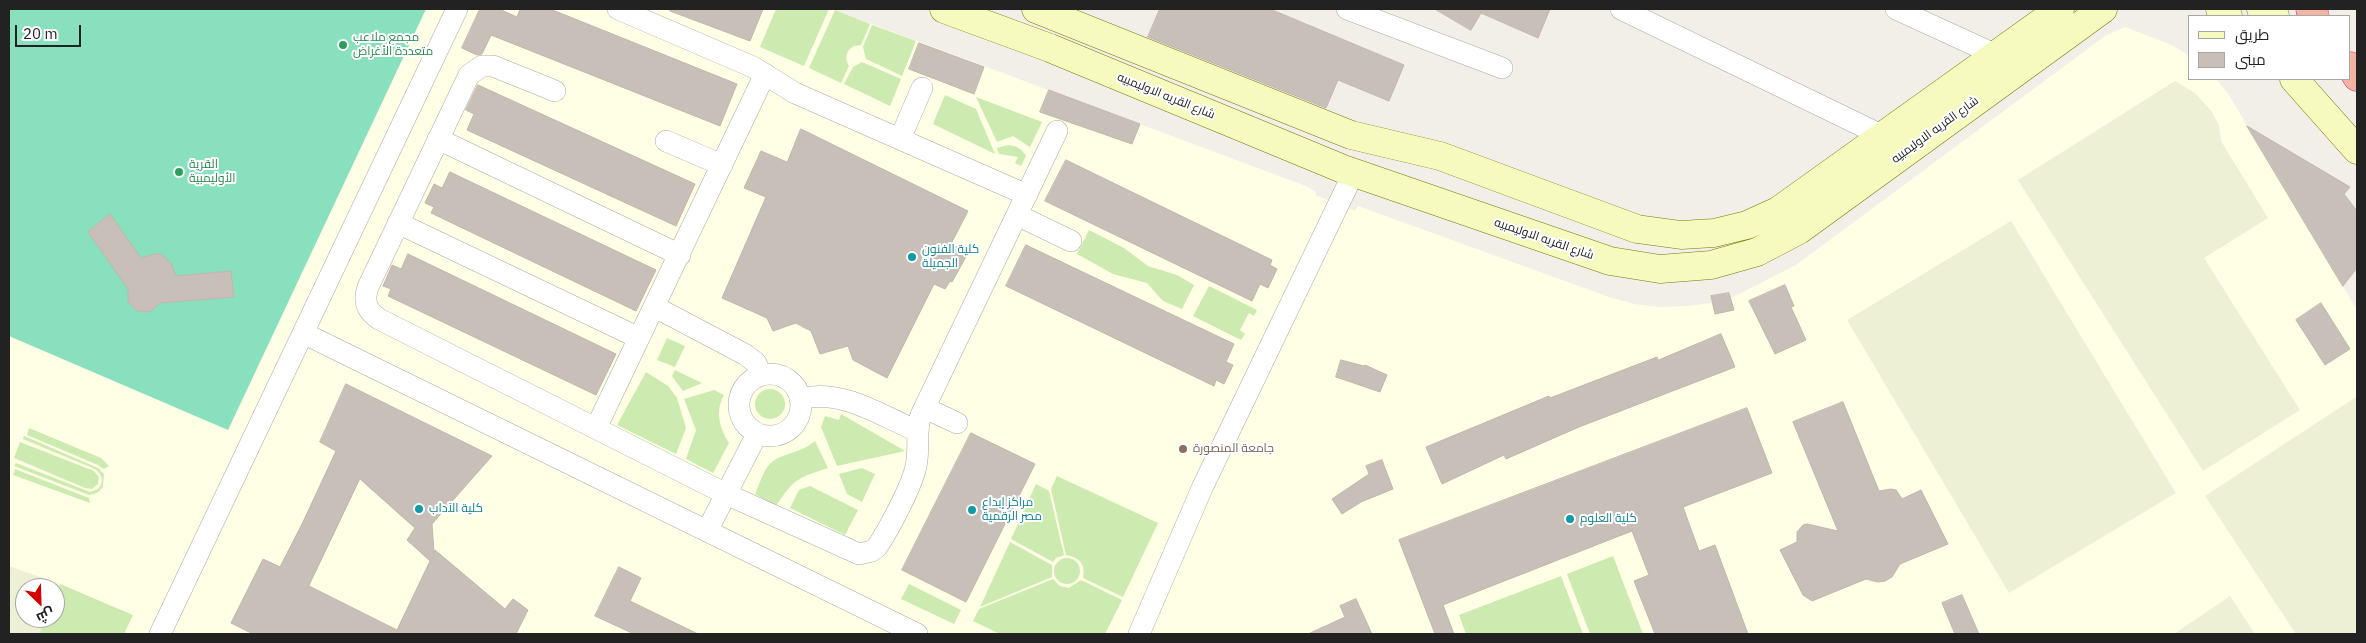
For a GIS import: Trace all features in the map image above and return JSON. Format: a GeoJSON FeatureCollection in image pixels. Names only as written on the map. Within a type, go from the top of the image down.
{"type":"FeatureCollection","features":[{"type":"Feature","properties":{"kind":"main road","name":"شارع القريه الاوليمبيه"},"geometry":{"type":"LineString","coordinates":[[944,9],[1050,48],[1354,172],[1579,252],[1632,266],[1660,269],[1711,265],[1757,252],[1799,230],[2104,9]]}},
{"type":"Feature","properties":{"kind":"main road","name":"شارع القريه الاوليمبيه"},"geometry":{"type":"LineString","coordinates":[[1036,9],[1350,135],[1440,156],[1637,229],[1680,235],[1714,234],[1747,225],[1778,212],[1994,54],[2060,9]]}},
{"type":"Feature","properties":{"kind":"main road"},"geometry":{"type":"LineString","coordinates":[[2261,9],[2273,15]]}},
{"type":"Feature","properties":{"kind":"main road"},"geometry":{"type":"LineString","coordinates":[[1050,48],[1061,19]]}},
{"type":"Feature","properties":{"kind":"main road"},"geometry":{"type":"LineString","coordinates":[[2295,80],[2357,150]]}},
{"type":"Feature","properties":{"kind":"main road"},"geometry":{"type":"LineString","coordinates":[[1632,266],[1637,229]]}},
{"type":"Feature","properties":{"kind":"street"},"geometry":{"type":"LineString","coordinates":[[160,634],[456,9]]}},
{"type":"Feature","properties":{"kind":"street"},"geometry":{"type":"LineString","coordinates":[[618,9],[765,74],[795,93],[1027,195]]}},
{"type":"Feature","properties":{"kind":"street"},"geometry":{"type":"LineString","coordinates":[[1347,9],[1502,68]]}},
{"type":"Feature","properties":{"kind":"street"},"geometry":{"type":"LineString","coordinates":[[1621,9],[1883,136]]}},
{"type":"Feature","properties":{"kind":"street"},"geometry":{"type":"LineString","coordinates":[[1896,9],[1994,54]]}},
{"type":"Feature","properties":{"kind":"street"},"geometry":{"type":"LineString","coordinates":[[555,91],[493,66],[477,68],[469,75],[366,294],[368,309],[373,315],[726,494],[853,553],[866,554],[872,552],[881,542],[913,478],[918,454],[917,431],[925,408],[1057,131]]}},
{"type":"Feature","properties":{"kind":"street"},"geometry":{"type":"LineString","coordinates":[[596,428],[765,74]]}},
{"type":"Feature","properties":{"kind":"street"},"geometry":{"type":"LineString","coordinates":[[900,139],[922,88]]}},
{"type":"Feature","properties":{"kind":"street"},"geometry":{"type":"LineString","coordinates":[[438,139],[680,254]]}},
{"type":"Feature","properties":{"kind":"street"},"geometry":{"type":"LineString","coordinates":[[666,141],[722,165]]}},
{"type":"Feature","properties":{"kind":"street"},"geometry":{"type":"LineString","coordinates":[[1139,634],[1202,486],[1354,172]]}},
{"type":"Feature","properties":{"kind":"street"},"geometry":{"type":"LineString","coordinates":[[1017,215],[1071,240]]}},
{"type":"Feature","properties":{"kind":"street"},"geometry":{"type":"LineString","coordinates":[[398,223],[640,338]]}},
{"type":"Feature","properties":{"kind":"street"},"geometry":{"type":"LineString","coordinates":[[655,307],[746,355],[756,363],[761,375]]}},
{"type":"Feature","properties":{"kind":"street"},"geometry":{"type":"LineString","coordinates":[[303,333],[917,634]]}},
{"type":"Feature","properties":{"kind":"street"},"geometry":{"type":"LineString","coordinates":[[770,374],[786,378],[793,383],[800,399],[799,415],[790,429],[774,436],[757,434],[744,423],[738,407],[739,398],[747,384],[761,375],[770,374]]}},
{"type":"Feature","properties":{"kind":"street"},"geometry":{"type":"LineString","coordinates":[[800,399],[822,395],[842,398],[917,431]]}},
{"type":"Feature","properties":{"kind":"street"},"geometry":{"type":"LineString","coordinates":[[925,408],[957,423]]}},
{"type":"Feature","properties":{"kind":"street"},"geometry":{"type":"LineString","coordinates":[[707,531],[757,434]]}},
{"type":"Feature","properties":{"kind":"shaded area","name":"جامعة المنصورة"},"geometry":{"type":"Polygon","coordinates":[[[9,9],[831,9],[1306,186],[1316,192],[1315,195],[1355,211],[1358,206],[1609,297],[1634,304],[1660,307],[1712,303],[1711,297],[1729,293],[1731,298],[1796,265],[2105,36],[2125,27],[2172,45],[2188,55],[2188,80],[2217,80],[2229,95],[2357,310],[2357,634],[9,634],[9,9]]]}},
{"type":"Feature","properties":{"kind":"shaded area"},"geometry":{"type":"Polygon","coordinates":[[[2175,81],[2195,93],[2212,112],[2219,125],[2221,141],[2268,218],[2204,258],[2300,410],[2203,471],[2018,180],[2175,81]]]}},
{"type":"Feature","properties":{"kind":"shaded area"},"geometry":{"type":"Polygon","coordinates":[[[2011,221],[2176,493],[2009,593],[1847,320],[2011,221]]]}},
{"type":"Feature","properties":{"kind":"shaded area"},"geometry":{"type":"Polygon","coordinates":[[[2356,397],[2357,634],[2296,634],[2205,496],[2356,397]]]}},
{"type":"Feature","properties":{"kind":"shaded area"},"geometry":{"type":"Polygon","coordinates":[[[9,566],[43,578],[15,578],[15,628],[42,628],[39,634],[9,634],[9,566]]]}},
{"type":"Feature","properties":{"kind":"shaded area"},"geometry":{"type":"Polygon","coordinates":[[[2230,596],[2255,634],[2174,634],[2230,596]]]}},
{"type":"Feature","properties":{"kind":"green space","name":"القرية الأوليمبية"},"geometry":{"type":"Polygon","coordinates":[[[9,9],[426,9],[228,430],[9,336],[9,9]]]}},
{"type":"Feature","properties":{"kind":"green space"},"geometry":{"type":"Polygon","coordinates":[[[776,9],[829,9],[804,66],[760,47],[776,9]]]}},
{"type":"Feature","properties":{"kind":"green space"},"geometry":{"type":"Polygon","coordinates":[[[835,10],[870,24],[861,45],[854,46],[848,52],[846,57],[849,66],[841,83],[809,68],[835,10]]]}},
{"type":"Feature","properties":{"kind":"green space"},"geometry":{"type":"Polygon","coordinates":[[[872,25],[916,41],[902,76],[866,59],[863,47],[872,25]]]}},
{"type":"Feature","properties":{"kind":"green space"},"geometry":{"type":"Polygon","coordinates":[[[862,62],[901,79],[890,106],[844,84],[853,67],[862,62]]]}},
{"type":"Feature","properties":{"kind":"green space"},"geometry":{"type":"Polygon","coordinates":[[[945,95],[976,109],[995,154],[933,124],[945,95]]]}},
{"type":"Feature","properties":{"kind":"green space"},"geometry":{"type":"Polygon","coordinates":[[[976,97],[1042,122],[1030,147],[1013,136],[997,142],[976,97]]]}},
{"type":"Feature","properties":{"kind":"green space"},"geometry":{"type":"Polygon","coordinates":[[[1008,145],[1018,148],[1026,156],[1021,166],[1015,163],[1018,157],[999,154],[997,148],[1008,145]]]}},
{"type":"Feature","properties":{"kind":"green space"},"geometry":{"type":"Polygon","coordinates":[[[1089,230],[1124,248],[1148,266],[1177,275],[1194,285],[1182,309],[1163,301],[1147,283],[1113,274],[1077,254],[1089,230]]]}},
{"type":"Feature","properties":{"kind":"green space"},"geometry":{"type":"Polygon","coordinates":[[[1209,286],[1257,310],[1254,316],[1249,313],[1240,330],[1245,334],[1241,340],[1193,316],[1209,286]]]}},
{"type":"Feature","properties":{"kind":"green space"},"geometry":{"type":"Polygon","coordinates":[[[667,338],[685,346],[675,367],[657,360],[667,338]]]}},
{"type":"Feature","properties":{"kind":"green space"},"geometry":{"type":"Polygon","coordinates":[[[675,370],[702,383],[683,391],[672,376],[675,370]]]}},
{"type":"Feature","properties":{"kind":"green space"},"geometry":{"type":"Polygon","coordinates":[[[646,372],[668,386],[677,398],[686,428],[676,454],[617,425],[646,372]]]}},
{"type":"Feature","properties":{"kind":"green space"},"geometry":{"type":"Polygon","coordinates":[[[770,389],[781,393],[785,404],[781,415],[770,419],[759,415],[755,404],[759,393],[770,389]]]}},
{"type":"Feature","properties":{"kind":"green space"},"geometry":{"type":"Polygon","coordinates":[[[714,390],[724,395],[721,401],[719,419],[729,443],[713,473],[686,459],[696,430],[684,399],[714,390]]]}},
{"type":"Feature","properties":{"kind":"green space"},"geometry":{"type":"Polygon","coordinates":[[[841,414],[905,451],[837,466],[821,427],[825,416],[839,420],[841,414]]]}},
{"type":"Feature","properties":{"kind":"green space"},"geometry":{"type":"Polygon","coordinates":[[[29,428],[101,458],[109,466],[104,469],[27,435],[29,428]]]}},
{"type":"Feature","properties":{"kind":"green space"},"geometry":{"type":"Polygon","coordinates":[[[24,436],[98,468],[104,474],[103,487],[97,493],[89,495],[14,466],[16,463],[90,492],[98,489],[101,484],[101,476],[95,469],[23,439],[24,436]]]}},
{"type":"Feature","properties":{"kind":"green space"},"geometry":{"type":"Polygon","coordinates":[[[815,441],[828,468],[809,474],[797,481],[787,490],[776,506],[755,494],[764,473],[772,462],[815,441]]]}},
{"type":"Feature","properties":{"kind":"green space"},"geometry":{"type":"Polygon","coordinates":[[[20,442],[94,471],[99,477],[98,484],[92,489],[85,488],[14,458],[20,442]]]}},
{"type":"Feature","properties":{"kind":"green space"},"geometry":{"type":"Polygon","coordinates":[[[862,468],[875,474],[862,502],[847,494],[839,474],[862,468]]]}},
{"type":"Feature","properties":{"kind":"green space"},"geometry":{"type":"Polygon","coordinates":[[[15,469],[89,498],[90,503],[13,475],[15,469]]]}},
{"type":"Feature","properties":{"kind":"green space"},"geometry":{"type":"Polygon","coordinates":[[[1057,476],[1158,523],[1123,597],[1083,578],[1082,565],[1078,559],[1066,555],[1051,489],[1057,476]]]}},
{"type":"Feature","properties":{"kind":"green space"},"geometry":{"type":"Polygon","coordinates":[[[1036,484],[1049,491],[1064,555],[1056,558],[1053,562],[1011,539],[1036,484]]]}},
{"type":"Feature","properties":{"kind":"green space"},"geometry":{"type":"Polygon","coordinates":[[[810,486],[858,510],[845,535],[790,508],[799,490],[810,486]]]}},
{"type":"Feature","properties":{"kind":"green space"},"geometry":{"type":"Polygon","coordinates":[[[1010,542],[1052,565],[1052,577],[980,607],[1010,542]]]}},
{"type":"Feature","properties":{"kind":"green space"},"geometry":{"type":"Polygon","coordinates":[[[1613,556],[1643,634],[1590,634],[1567,574],[1613,556]]]}},
{"type":"Feature","properties":{"kind":"green space"},"geometry":{"type":"Polygon","coordinates":[[[1067,558],[1076,562],[1080,571],[1076,580],[1067,584],[1058,580],[1054,571],[1058,562],[1067,558]]]}},
{"type":"Feature","properties":{"kind":"green space"},"geometry":{"type":"Polygon","coordinates":[[[1561,576],[1583,634],[1466,634],[1459,615],[1561,576]]]}},
{"type":"Feature","properties":{"kind":"green space"},"geometry":{"type":"Polygon","coordinates":[[[1053,579],[1060,586],[1069,588],[1081,580],[1122,600],[1105,634],[1000,634],[973,621],[979,609],[1053,579]]]}},
{"type":"Feature","properties":{"kind":"green space"},"geometry":{"type":"Polygon","coordinates":[[[909,584],[961,610],[954,624],[901,599],[909,584]]]}},
{"type":"Feature","properties":{"kind":"green space"},"geometry":{"type":"Polygon","coordinates":[[[65,586],[133,615],[124,634],[39,634],[42,628],[65,628],[65,586]]]}},
{"type":"Feature","properties":{"kind":"building"},"geometry":{"type":"Polygon","coordinates":[[[480,9],[499,9],[517,17],[520,9],[550,9],[737,84],[720,126],[491,35],[482,54],[477,55],[462,48],[480,9]]]}},
{"type":"Feature","properties":{"kind":"building"},"geometry":{"type":"Polygon","coordinates":[[[670,9],[763,9],[750,41],[670,11],[670,9]]]}},
{"type":"Feature","properties":{"kind":"building"},"geometry":{"type":"Polygon","coordinates":[[[1160,9],[1270,9],[1404,65],[1389,101],[1338,80],[1326,108],[1148,37],[1160,9]]]}},
{"type":"Feature","properties":{"kind":"building"},"geometry":{"type":"Polygon","coordinates":[[[1435,9],[1550,9],[1538,38],[1481,13],[1471,30],[1435,9]]]}},
{"type":"Feature","properties":{"kind":"building"},"geometry":{"type":"Polygon","coordinates":[[[919,43],[984,67],[974,94],[909,69],[919,43]]]}},
{"type":"Feature","properties":{"kind":"building"},"geometry":{"type":"Polygon","coordinates":[[[478,85],[695,184],[676,226],[467,130],[474,114],[466,110],[478,85]]]}},
{"type":"Feature","properties":{"kind":"building"},"geometry":{"type":"Polygon","coordinates":[[[1049,90],[1140,124],[1132,144],[1040,112],[1049,90]]]}},
{"type":"Feature","properties":{"kind":"building"},"geometry":{"type":"Polygon","coordinates":[[[2247,126],[2350,187],[2344,194],[2357,211],[2357,268],[2343,286],[2247,126]]]}},
{"type":"Feature","properties":{"kind":"building","name":"كلية الفنون الجميلة"},"geometry":{"type":"Polygon","coordinates":[[[801,129],[968,211],[951,244],[968,253],[952,282],[950,281],[945,289],[934,284],[887,378],[853,360],[848,346],[820,354],[811,331],[796,323],[773,331],[767,318],[722,298],[766,197],[744,188],[761,151],[787,162],[801,129]]]}},
{"type":"Feature","properties":{"kind":"building"},"geometry":{"type":"Polygon","coordinates":[[[1066,160],[1272,260],[1270,265],[1277,269],[1268,288],[1260,284],[1252,301],[1045,201],[1066,160]]]}},
{"type":"Feature","properties":{"kind":"building"},"geometry":{"type":"Polygon","coordinates":[[[450,172],[656,270],[636,311],[431,213],[434,207],[425,203],[434,184],[442,188],[450,172]]]}},
{"type":"Feature","properties":{"kind":"building"},"geometry":{"type":"Polygon","coordinates":[[[110,214],[141,258],[161,254],[171,263],[176,276],[231,271],[234,297],[160,303],[150,312],[137,311],[128,302],[128,289],[88,232],[110,214]]]}},
{"type":"Feature","properties":{"kind":"building"},"geometry":{"type":"Polygon","coordinates":[[[1026,245],[1234,344],[1226,362],[1233,365],[1224,384],[1216,380],[1214,386],[1006,286],[1026,245]]]}},
{"type":"Feature","properties":{"kind":"building"},"geometry":{"type":"Polygon","coordinates":[[[408,254],[616,354],[596,395],[388,296],[391,289],[383,286],[392,265],[401,269],[408,254]]]}},
{"type":"Feature","properties":{"kind":"building"},"geometry":{"type":"Polygon","coordinates":[[[1785,285],[1794,306],[1791,307],[1806,340],[1775,354],[1749,301],[1785,285]]]}},
{"type":"Feature","properties":{"kind":"building"},"geometry":{"type":"Polygon","coordinates":[[[1729,293],[1734,310],[1715,314],[1711,296],[1729,293]]]}},
{"type":"Feature","properties":{"kind":"building"},"geometry":{"type":"Polygon","coordinates":[[[2321,303],[2350,349],[2325,365],[2296,320],[2321,303]]]}},
{"type":"Feature","properties":{"kind":"building"},"geometry":{"type":"Polygon","coordinates":[[[1721,334],[1735,367],[1579,427],[1506,459],[1504,455],[1442,484],[1426,447],[1549,396],[1550,398],[1657,357],[1658,360],[1721,334]]]}},
{"type":"Feature","properties":{"kind":"building"},"geometry":{"type":"Polygon","coordinates":[[[1341,360],[1365,365],[1387,375],[1380,392],[1336,377],[1341,360]]]}},
{"type":"Feature","properties":{"kind":"building","name":"كلية الآداب"},"geometry":{"type":"Polygon","coordinates":[[[346,384],[492,456],[432,524],[434,552],[435,550],[505,609],[513,599],[528,610],[516,634],[253,634],[231,623],[263,559],[280,567],[303,522],[336,451],[320,442],[346,384]],[[360,479],[309,586],[397,630],[430,561],[407,540],[415,528],[360,479]]]}},
{"type":"Feature","properties":{"kind":"building"},"geometry":{"type":"Polygon","coordinates":[[[1843,402],[1879,491],[1896,490],[1902,499],[1921,490],[1948,544],[1900,564],[1892,577],[1885,581],[1878,582],[1866,579],[1812,601],[1803,595],[1780,550],[1797,542],[1797,532],[1803,525],[1807,524],[1838,531],[1793,422],[1843,402]]]}},
{"type":"Feature","properties":{"kind":"building","name":"كلية العلوم"},"geometry":{"type":"Polygon","coordinates":[[[1747,408],[1772,473],[1683,507],[1699,551],[1715,545],[1748,634],[1655,634],[1634,581],[1649,575],[1632,531],[1443,605],[1454,634],[1435,634],[1399,540],[1747,408]]]}},
{"type":"Feature","properties":{"kind":"building","name":"مراكز إبداع مصر الرقمية"},"geometry":{"type":"Polygon","coordinates":[[[971,433],[1035,464],[966,602],[902,570],[971,433]]]}},
{"type":"Feature","properties":{"kind":"building"},"geometry":{"type":"Polygon","coordinates":[[[1382,460],[1393,489],[1361,502],[1342,514],[1332,499],[1369,474],[1366,466],[1382,460]]]}},
{"type":"Feature","properties":{"kind":"building"},"geometry":{"type":"Polygon","coordinates":[[[619,567],[641,578],[630,601],[698,634],[634,634],[595,616],[619,567]]]}},
{"type":"Feature","properties":{"kind":"building"},"geometry":{"type":"Polygon","coordinates":[[[1962,595],[1979,634],[1955,634],[1942,603],[1962,595]]]}},
{"type":"Feature","properties":{"kind":"building"},"geometry":{"type":"Polygon","coordinates":[[[1356,599],[1372,634],[1308,634],[1345,617],[1340,606],[1356,599]]]}},
{"type":"Feature","properties":{"kind":"place","name":"مجمع ملاعب متعددة الأغراض"},"geometry":{"type":"Point","coordinates":[343,45]}},
{"type":"Feature","properties":{"kind":"place","name":"القرية الأوليمبية"},"geometry":{"type":"Point","coordinates":[179,172]}},
{"type":"Feature","properties":{"kind":"place","name":"كلية الفنون الجميلة"},"geometry":{"type":"Point","coordinates":[912,257]}},
{"type":"Feature","properties":{"kind":"place","name":"جامعة المنصورة"},"geometry":{"type":"Point","coordinates":[1183,449]}},
{"type":"Feature","properties":{"kind":"place","name":"كلية الآداب"},"geometry":{"type":"Point","coordinates":[419,509]}},
{"type":"Feature","properties":{"kind":"place","name":"مراكز إبداع مصر الرقمية"},"geometry":{"type":"Point","coordinates":[972,510]}},
{"type":"Feature","properties":{"kind":"place","name":"كلية العلوم"},"geometry":{"type":"Point","coordinates":[1570,519]}}]}
